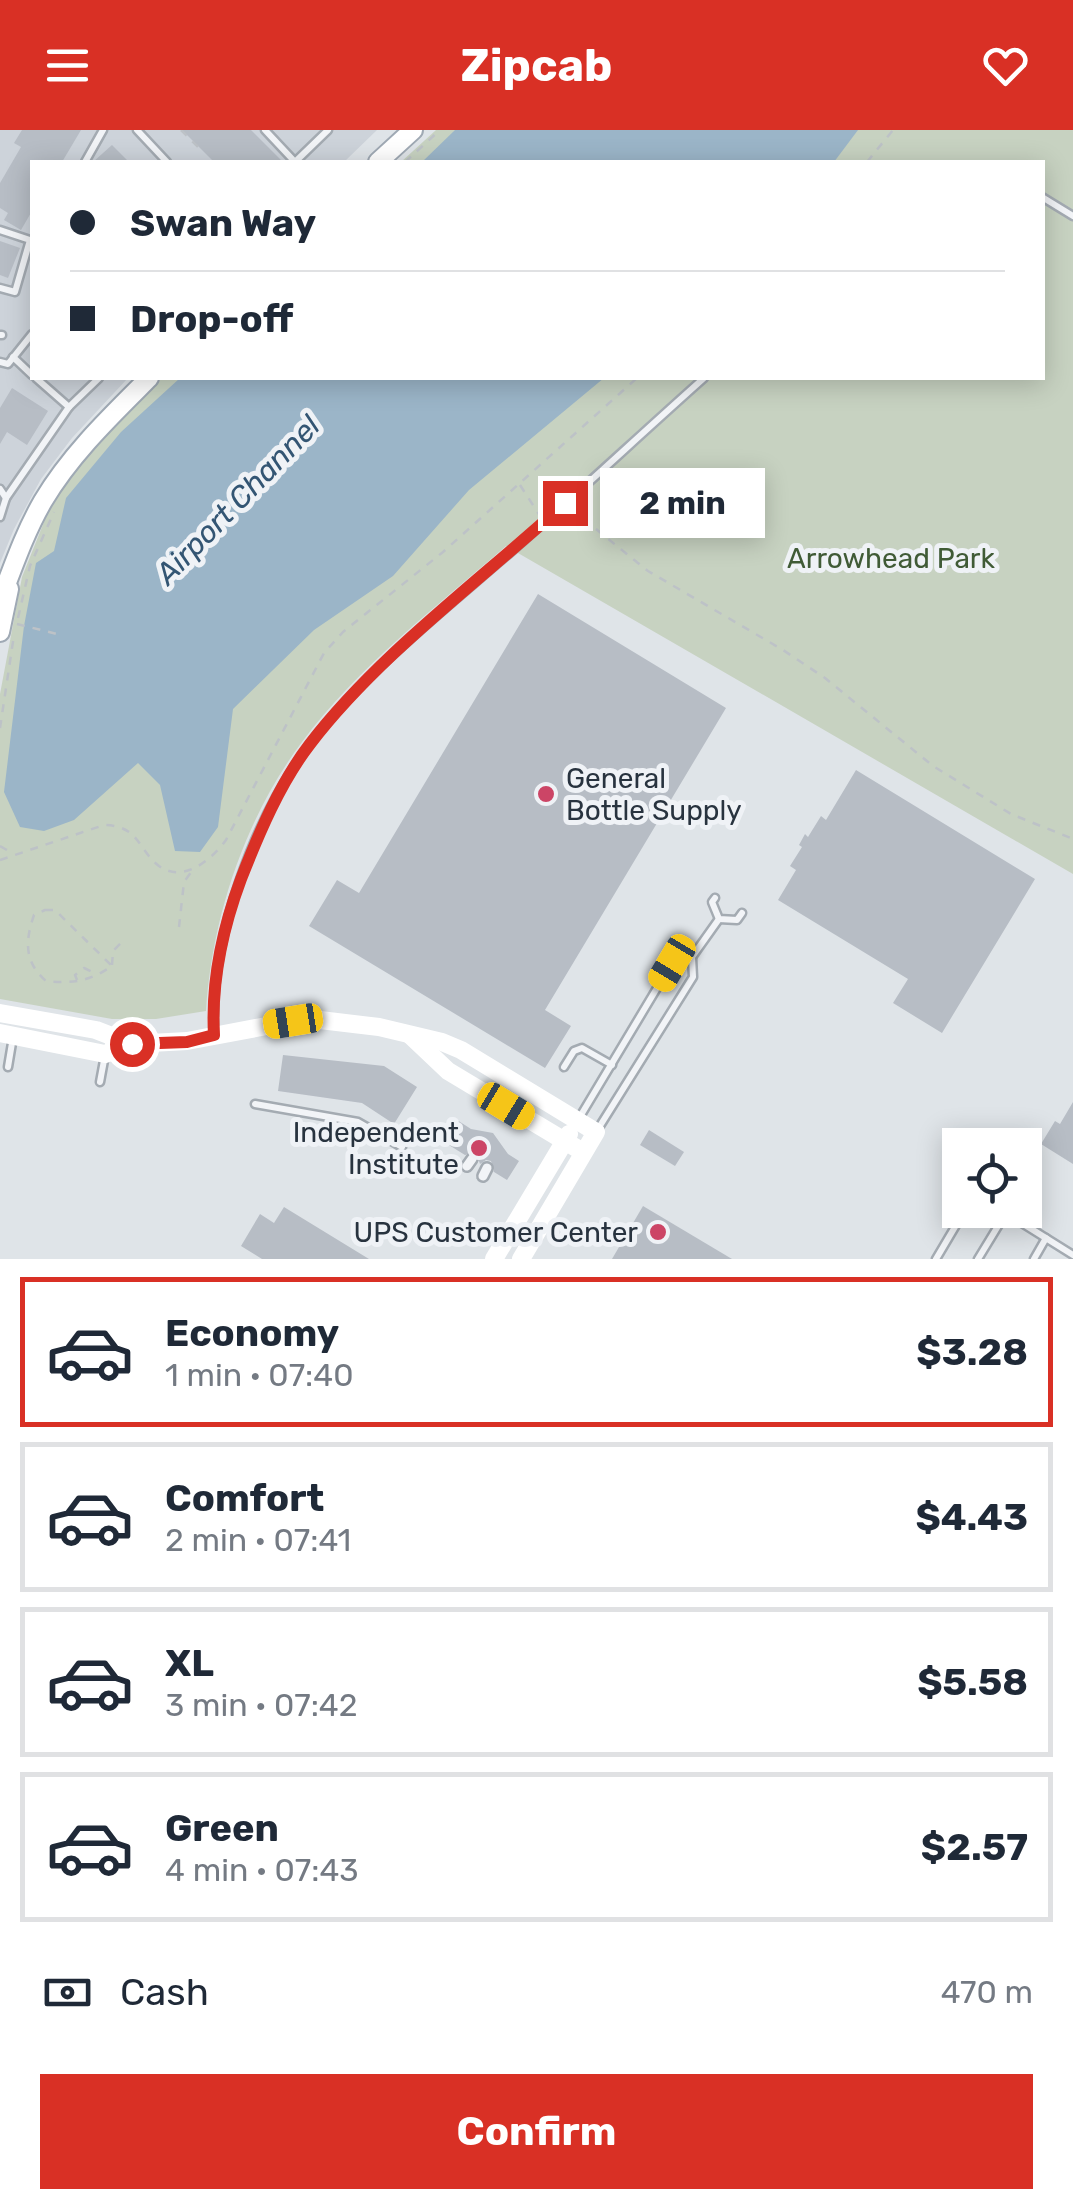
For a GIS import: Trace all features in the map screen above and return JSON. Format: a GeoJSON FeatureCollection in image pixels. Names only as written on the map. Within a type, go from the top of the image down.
{"type":"FeatureCollection","features":[{"type":"Feature","properties":{"kind":"main road"},"geometry":{"type":"LineString","coordinates":[[380,160],[413,130]]}},
{"type":"Feature","properties":{"kind":"main road"},"geometry":{"type":"LineString","coordinates":[[8,628],[42,502],[93,435],[148,380]]}},
{"type":"Feature","properties":{"kind":"main road"},"geometry":{"type":"LineString","coordinates":[[0,601],[22,565]]}},
{"type":"Feature","properties":{"kind":"main road"},"geometry":{"type":"LineString","coordinates":[[0,1013],[96,1030],[132,1044]]}},
{"type":"Feature","properties":{"kind":"main road"},"geometry":{"type":"LineString","coordinates":[[7,1035],[105,1054],[132,1044],[187,1042],[293,1021],[320,1020],[349,1022],[462,1050],[596,1132],[521,1259]]}},
{"type":"Feature","properties":{"kind":"main road"},"geometry":{"type":"LineString","coordinates":[[410,1035],[448,1071],[584,1152]]}},
{"type":"Feature","properties":{"kind":"main road"},"geometry":{"type":"LineString","coordinates":[[494,1259],[578,1121]]}},
{"type":"Feature","properties":{"kind":"lane"},"geometry":{"type":"LineString","coordinates":[[87,160],[102,130]]}},
{"type":"Feature","properties":{"kind":"lane"},"geometry":{"type":"LineString","coordinates":[[137,130],[165,160]]}},
{"type":"Feature","properties":{"kind":"lane"},"geometry":{"type":"LineString","coordinates":[[265,130],[293,160]]}},
{"type":"Feature","properties":{"kind":"lane"},"geometry":{"type":"LineString","coordinates":[[297,160],[328,130]]}},
{"type":"Feature","properties":{"kind":"lane"},"geometry":{"type":"LineString","coordinates":[[1045,200],[1073,216]]}},
{"type":"Feature","properties":{"kind":"lane"},"geometry":{"type":"LineString","coordinates":[[0,230],[30,240],[15,292],[0,288]]}},
{"type":"Feature","properties":{"kind":"lane"},"geometry":{"type":"LineString","coordinates":[[0,362],[8,364],[30,336]]}},
{"type":"Feature","properties":{"kind":"lane"},"geometry":{"type":"LineString","coordinates":[[13,357],[30,372]]}},
{"type":"Feature","properties":{"kind":"lane"},"geometry":{"type":"LineString","coordinates":[[38,380],[69,408]]}},
{"type":"Feature","properties":{"kind":"lane"},"geometry":{"type":"LineString","coordinates":[[0,516],[6,498],[69,408],[97,380]]}},
{"type":"Feature","properties":{"kind":"lane"},"geometry":{"type":"LineString","coordinates":[[214,1035],[214,988],[225,924],[251,853],[288,777],[310,744],[379,671],[702,380]]}},
{"type":"Feature","properties":{"kind":"lane"},"geometry":{"type":"LineString","coordinates":[[0,489],[6,498]]}},
{"type":"Feature","properties":{"kind":"lane"},"geometry":{"type":"LineString","coordinates":[[714,898],[719,919]]}},
{"type":"Feature","properties":{"kind":"lane"},"geometry":{"type":"LineString","coordinates":[[719,919],[737,920],[742,913]]}},
{"type":"Feature","properties":{"kind":"lane"},"geometry":{"type":"LineString","coordinates":[[578,1121],[672,963],[692,957],[719,919]]}},
{"type":"Feature","properties":{"kind":"lane"},"geometry":{"type":"LineString","coordinates":[[596,1132],[693,977],[692,957]]}},
{"type":"Feature","properties":{"kind":"lane"},"geometry":{"type":"LineString","coordinates":[[7,1035],[8,1067]]}},
{"type":"Feature","properties":{"kind":"lane"},"geometry":{"type":"LineString","coordinates":[[564,1066],[574,1051],[582,1048],[612,1066]]}},
{"type":"Feature","properties":{"kind":"lane"},"geometry":{"type":"LineString","coordinates":[[100,1082],[105,1054]]}},
{"type":"Feature","properties":{"kind":"lane"},"geometry":{"type":"LineString","coordinates":[[256,1104],[358,1122],[402,1147]]}},
{"type":"Feature","properties":{"kind":"lane"},"geometry":{"type":"LineString","coordinates":[[936,1259],[954,1228]]}},
{"type":"Feature","properties":{"kind":"lane"},"geometry":{"type":"LineString","coordinates":[[978,1259],[995,1228]]}},
{"type":"Feature","properties":{"kind":"lane"},"geometry":{"type":"LineString","coordinates":[[1030,1228],[1073,1255]]}},
{"type":"Feature","properties":{"kind":"lane"},"geometry":{"type":"LineString","coordinates":[[1034,1259],[1046,1238]]}},
{"type":"Feature","properties":{"kind":"path"},"geometry":{"type":"LineString","coordinates":[[181,130],[202,150]]}},
{"type":"Feature","properties":{"kind":"path"},"geometry":{"type":"LineString","coordinates":[[406,160],[440,130]]}},
{"type":"Feature","properties":{"kind":"path"},"geometry":{"type":"LineString","coordinates":[[868,160],[893,130]]}},
{"type":"Feature","properties":{"kind":"path"},"geometry":{"type":"LineString","coordinates":[[179,927],[184,882],[226,840],[324,654],[344,632],[443,552],[635,380]]}},
{"type":"Feature","properties":{"kind":"path"},"geometry":{"type":"LineString","coordinates":[[520,484],[544,522]]}},
{"type":"Feature","properties":{"kind":"path"},"geometry":{"type":"LineString","coordinates":[[565,503],[648,571],[825,678],[946,774],[1011,814],[1073,839]]}},
{"type":"Feature","properties":{"kind":"path"},"geometry":{"type":"LineString","coordinates":[[0,728],[8,628],[22,565],[54,512]]}},
{"type":"Feature","properties":{"kind":"path"},"geometry":{"type":"LineString","coordinates":[[8,628],[57,634]]}},
{"type":"Feature","properties":{"kind":"path"},"geometry":{"type":"LineString","coordinates":[[0,860],[104,825],[118,826],[140,841],[158,865],[167,870],[192,870]]}},
{"type":"Feature","properties":{"kind":"path"},"geometry":{"type":"LineString","coordinates":[[0,846],[16,854]]}},
{"type":"Feature","properties":{"kind":"path"},"geometry":{"type":"LineString","coordinates":[[55,910],[112,966],[78,982],[46,981],[37,973],[26,942],[34,915],[55,910]]}},
{"type":"Feature","properties":{"kind":"path"},"geometry":{"type":"LineString","coordinates":[[101,955],[121,943]]}},
{"type":"Feature","properties":{"kind":"path"},"geometry":{"type":"LineString","coordinates":[[112,966],[113,951]]}},
{"type":"Feature","properties":{"kind":"path"},"geometry":{"type":"LineString","coordinates":[[78,982],[75,975],[84,968],[99,975]]}},
{"type":"Feature","properties":{"kind":"shaded area"},"geometry":{"type":"Polygon","coordinates":[[[0,130],[377,130],[346,160],[30,160],[30,380],[126,380],[72,438],[41,479],[0,563],[0,130]]]}},
{"type":"Feature","properties":{"kind":"green space","name":"Arrowhead Park"},"geometry":{"type":"Polygon","coordinates":[[[436,130],[1073,130],[1073,874],[506,546],[348,688],[282,772],[235,870],[216,940],[206,1011],[156,1019],[112,1019],[0,999],[0,694],[22,577],[52,502],[94,442],[160,380],[1045,380],[1045,160],[403,160],[436,130]]]}},
{"type":"Feature","properties":{"kind":"water"},"geometry":{"type":"Polygon","coordinates":[[[455,130],[858,130],[836,160],[424,160],[455,130]]]}},
{"type":"Feature","properties":{"kind":"water","name":"Airport Channel"},"geometry":{"type":"Polygon","coordinates":[[[178,380],[602,380],[469,490],[393,576],[314,630],[233,709],[218,827],[200,852],[175,851],[160,785],[138,763],[74,820],[44,831],[20,827],[4,792],[24,626],[36,563],[54,551],[66,498],[121,432],[178,380]]]}},
{"type":"Feature","properties":{"kind":"building"},"geometry":{"type":"Polygon","coordinates":[[[22,130],[81,130],[63,160],[30,160],[30,214],[21,230],[4,220],[8,213],[0,208],[0,183],[21,147],[14,143],[22,130]]]}},
{"type":"Feature","properties":{"kind":"building"},"geometry":{"type":"Polygon","coordinates":[[[182,130],[251,130],[281,160],[212,160],[182,130]]]}},
{"type":"Feature","properties":{"kind":"building"},"geometry":{"type":"Polygon","coordinates":[[[112,145],[127,160],[95,160],[112,145]]]}},
{"type":"Feature","properties":{"kind":"building"},"geometry":{"type":"Polygon","coordinates":[[[0,241],[20,248],[8,278],[0,275],[0,241]]]}},
{"type":"Feature","properties":{"kind":"building"},"geometry":{"type":"Polygon","coordinates":[[[12,388],[48,411],[27,445],[7,432],[0,444],[0,408],[12,388]]]}},
{"type":"Feature","properties":{"kind":"building","name":"General Bottle Supply"},"geometry":{"type":"Polygon","coordinates":[[[538,594],[726,708],[545,1010],[571,1026],[545,1068],[309,926],[337,880],[359,893],[538,594]]]}},
{"type":"Feature","properties":{"kind":"building"},"geometry":{"type":"Polygon","coordinates":[[[856,770],[1035,879],[942,1033],[893,1003],[908,979],[778,900],[796,870],[790,866],[805,834],[808,837],[821,816],[826,820],[856,770]]]}},
{"type":"Feature","properties":{"kind":"building"},"geometry":{"type":"Polygon","coordinates":[[[283,1055],[384,1066],[417,1087],[394,1124],[362,1103],[278,1091],[283,1055]]]}},
{"type":"Feature","properties":{"kind":"building"},"geometry":{"type":"Polygon","coordinates":[[[1073,1102],[1073,1164],[1042,1145],[1055,1121],[1060,1124],[1073,1102]]]}},
{"type":"Feature","properties":{"kind":"building","name":"Independent Institute"},"geometry":{"type":"Polygon","coordinates":[[[457,1120],[471,1129],[493,1133],[508,1154],[519,1161],[507,1180],[494,1172],[491,1161],[480,1164],[476,1152],[465,1155],[444,1142],[457,1120]]]}},
{"type":"Feature","properties":{"kind":"building"},"geometry":{"type":"Polygon","coordinates":[[[649,1130],[684,1152],[675,1166],[640,1145],[649,1130]]]}},
{"type":"Feature","properties":{"kind":"building","name":"UPS Customer Center"},"geometry":{"type":"Polygon","coordinates":[[[643,1206],[732,1259],[612,1259],[643,1206]]]}},
{"type":"Feature","properties":{"kind":"building"},"geometry":{"type":"Polygon","coordinates":[[[284,1207],[369,1259],[262,1259],[241,1246],[260,1214],[274,1223],[284,1207]]]}},
{"type":"Feature","properties":{"kind":"place","name":"General Bottle Supply"},"geometry":{"type":"Point","coordinates":[546,794]}},
{"type":"Feature","properties":{"kind":"place","name":"Independent Institute"},"geometry":{"type":"Point","coordinates":[479,1148]}},
{"type":"Feature","properties":{"kind":"place","name":"UPS Customer Center"},"geometry":{"type":"Point","coordinates":[658,1232]}},
{"type":"Feature","properties":{"kind":"route"},"geometry":{"type":"LineString","coordinates":[[132,1044],[187,1042],[214,1035],[214,988],[225,924],[251,853],[288,777],[310,744],[379,671],[565,503]]}}]}
